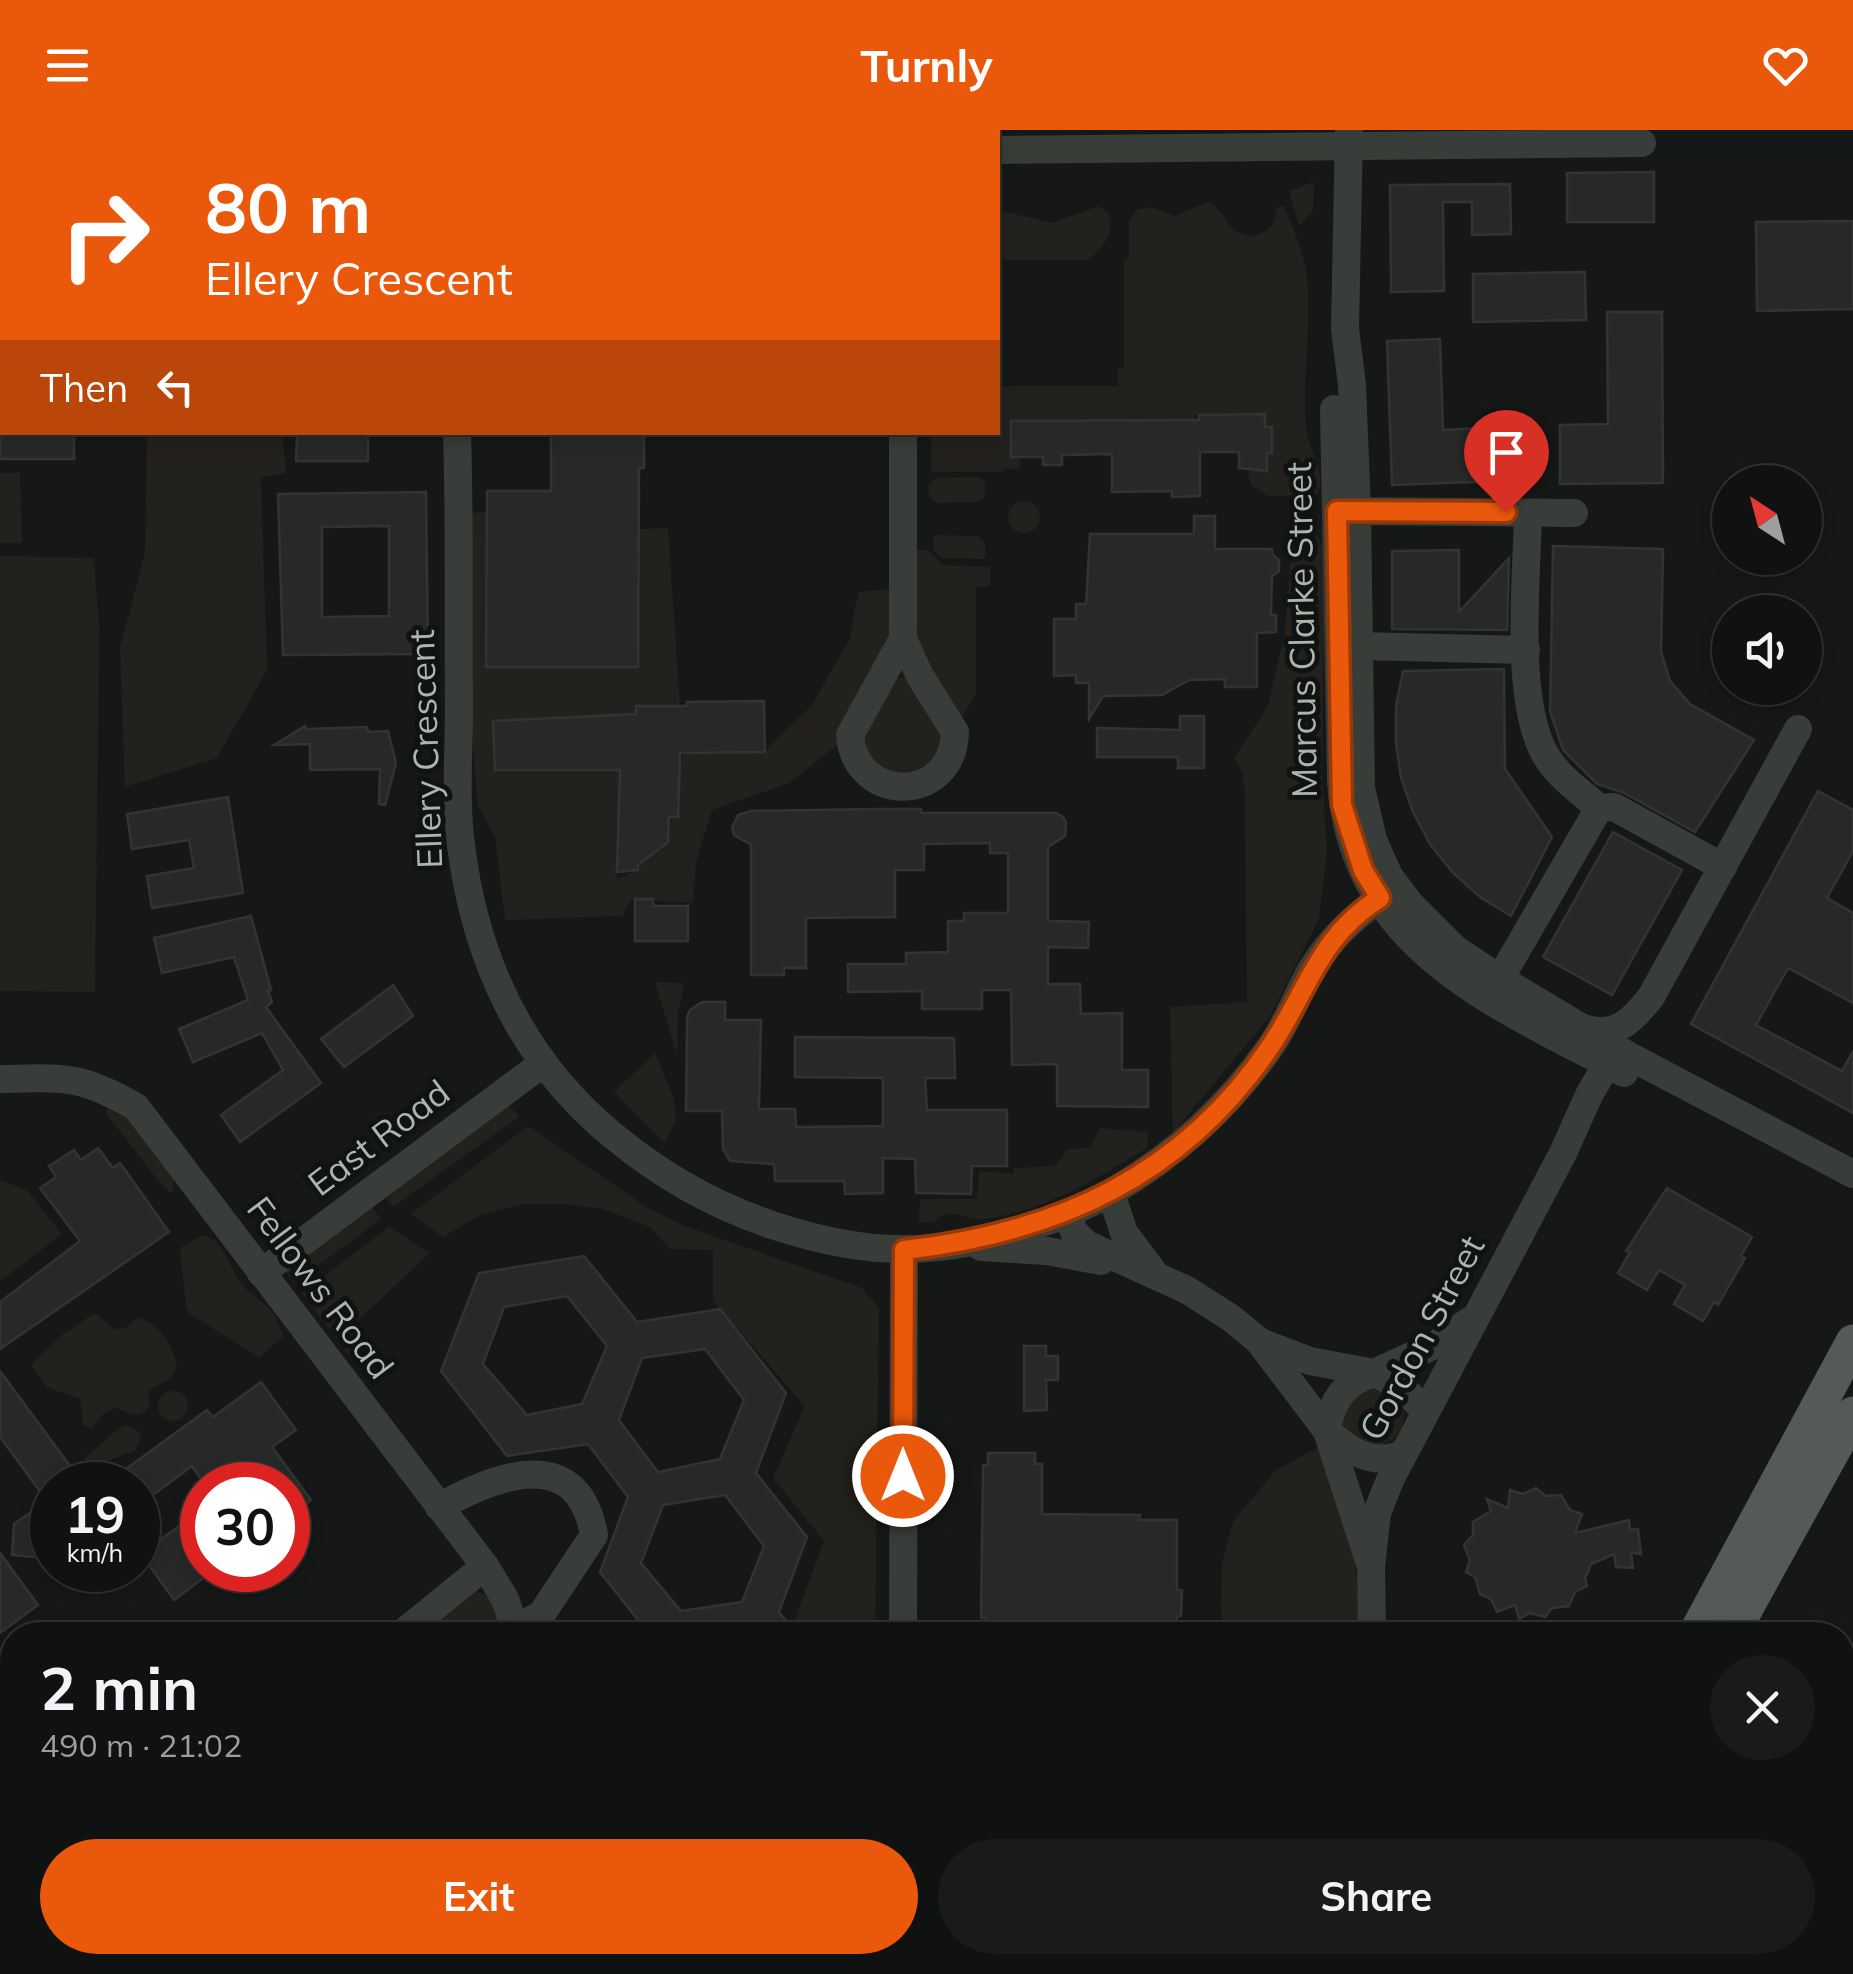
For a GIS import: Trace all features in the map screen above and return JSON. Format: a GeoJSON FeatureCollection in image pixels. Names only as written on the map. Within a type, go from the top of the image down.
{"type":"FeatureCollection","features":[{"type":"Feature","properties":{"kind":"main road"},"geometry":{"type":"LineString","coordinates":[[1702,1622],[1853,1342]]}},
{"type":"Feature","properties":{"kind":"main road"},"geometry":{"type":"LineString","coordinates":[[1738,1622],[1853,1414]]}},
{"type":"Feature","properties":{"kind":"street"},"geometry":{"type":"LineString","coordinates":[[1000,150],[1349,138],[1642,143]]}},
{"type":"Feature","properties":{"kind":"street","name":"Marcus Clarke Street"},"geometry":{"type":"LineString","coordinates":[[1349,138],[1345,329],[1334,385],[1359,646],[1361,788],[1365,814],[1396,922],[1447,974],[1479,996],[1542,1029],[1580,1038]]}},
{"type":"Feature","properties":{"kind":"street","name":"Ellery Crescent"},"geometry":{"type":"LineString","coordinates":[[457,435],[460,842],[481,947],[498,988],[542,1064],[591,1117],[640,1158],[697,1194],[806,1236],[854,1246],[904,1250],[1018,1230],[1067,1214],[1146,1171],[1205,1126],[1274,1042],[1310,973],[1332,941],[1354,918],[1388,893]]}},
{"type":"Feature","properties":{"kind":"street"},"geometry":{"type":"LineString","coordinates":[[903,435],[903,639],[920,676],[955,732],[946,764],[932,779],[909,788],[893,787],[872,776],[858,760],[850,735],[903,639]]}},
{"type":"Feature","properties":{"kind":"street"},"geometry":{"type":"LineString","coordinates":[[1347,511],[1574,513]]}},
{"type":"Feature","properties":{"kind":"street","name":"Marcus Clarke Street"},"geometry":{"type":"LineString","coordinates":[[1347,511],[1342,805],[1363,870],[1455,949],[1580,1038],[1853,1174]]}},
{"type":"Feature","properties":{"kind":"street"},"geometry":{"type":"LineString","coordinates":[[1528,513],[1526,650],[1529,714],[1536,738],[1558,772],[1599,808],[1614,807],[1723,867]]}},
{"type":"Feature","properties":{"kind":"street"},"geometry":{"type":"LineString","coordinates":[[1359,646],[1526,650]]}},
{"type":"Feature","properties":{"kind":"street"},"geometry":{"type":"LineString","coordinates":[[1592,1090],[1580,1038],[1616,1030],[1631,1020],[1652,996],[1798,730]]}},
{"type":"Feature","properties":{"kind":"street"},"geometry":{"type":"LineString","coordinates":[[1542,1029],[1534,1012],[1505,995],[1502,980],[1599,808]]}},
{"type":"Feature","properties":{"kind":"street"},"geometry":{"type":"LineString","coordinates":[[1627,1062],[1648,1048],[1646,1028],[1652,996]]}},
{"type":"Feature","properties":{"kind":"street","name":"Marcus Clarke Street"},"geometry":{"type":"LineString","coordinates":[[1627,1062],[1853,1196]]}},
{"type":"Feature","properties":{"kind":"street","name":"Gordon Street"},"geometry":{"type":"LineString","coordinates":[[1371,1566],[1377,1513],[1403,1454],[1592,1090],[1627,1062]]}},
{"type":"Feature","properties":{"kind":"street","name":"Gordon Street"},"geometry":{"type":"LineString","coordinates":[[1562,1153],[1604,1101],[1627,1062]]}},
{"type":"Feature","properties":{"kind":"street","name":"East Road"},"geometry":{"type":"LineString","coordinates":[[261,1273],[542,1064]]}},
{"type":"Feature","properties":{"kind":"street","name":"Fellows Road"},"geometry":{"type":"LineString","coordinates":[[0,1079],[76,1078],[136,1107],[486,1566],[506,1599],[513,1622]]}},
{"type":"Feature","properties":{"kind":"street"},"geometry":{"type":"LineString","coordinates":[[1111,1193],[1124,1233],[1156,1275]]}},
{"type":"Feature","properties":{"kind":"street"},"geometry":{"type":"LineString","coordinates":[[1067,1214],[1074,1232],[1086,1244],[1156,1275],[1221,1311],[1259,1341],[1327,1430],[1364,1457],[1383,1459],[1403,1454]]}},
{"type":"Feature","properties":{"kind":"street"},"geometry":{"type":"LineString","coordinates":[[942,1246],[1062,1252],[1156,1275]]}},
{"type":"Feature","properties":{"kind":"street"},"geometry":{"type":"LineString","coordinates":[[903,1622],[904,1250]]}},
{"type":"Feature","properties":{"kind":"street"},"geometry":{"type":"LineString","coordinates":[[1372,1622],[1371,1566],[1327,1430],[1331,1409],[1341,1392],[1354,1382],[1437,1344],[1476,1315]]}},
{"type":"Feature","properties":{"kind":"street"},"geometry":{"type":"LineString","coordinates":[[1259,1341],[1310,1361],[1374,1373],[1406,1390],[1426,1411]]}},
{"type":"Feature","properties":{"kind":"street"},"geometry":{"type":"LineString","coordinates":[[439,1508],[486,1485],[549,1473],[566,1481],[582,1498],[594,1535],[540,1616],[530,1622]]}},
{"type":"Feature","properties":{"kind":"street"},"geometry":{"type":"LineString","coordinates":[[416,1622],[486,1566]]}},
{"type":"Feature","properties":{"kind":"shaded area"},"geometry":{"type":"Polygon","coordinates":[[[1314,182],[1313,211],[1299,226],[1289,191],[1314,182]]]}},
{"type":"Feature","properties":{"kind":"shaded area"},"geometry":{"type":"Polygon","coordinates":[[[1208,202],[1236,231],[1251,235],[1268,229],[1277,207],[1284,206],[1304,260],[1307,280],[1305,410],[1307,437],[1319,470],[1317,495],[1268,496],[1251,485],[1248,471],[1267,471],[1267,453],[1272,453],[1272,427],[1265,427],[1264,414],[1195,415],[1195,420],[1012,421],[1011,457],[1020,457],[1020,469],[931,472],[931,435],[1000,435],[1000,386],[1118,386],[1118,368],[1124,367],[1124,259],[1129,258],[1129,220],[1136,210],[1150,207],[1175,216],[1208,202]]]}},
{"type":"Feature","properties":{"kind":"shaded area"},"geometry":{"type":"Polygon","coordinates":[[[1099,206],[1110,215],[1109,235],[1088,260],[1000,260],[1000,210],[1052,223],[1099,206]]]}},
{"type":"Feature","properties":{"kind":"shaded area"},"geometry":{"type":"Polygon","coordinates":[[[147,435],[282,435],[286,473],[261,477],[267,670],[217,758],[125,787],[120,648],[145,552],[147,435]]]}},
{"type":"Feature","properties":{"kind":"shaded area"},"geometry":{"type":"Polygon","coordinates":[[[0,473],[20,473],[22,543],[0,543],[0,473]]]}},
{"type":"Feature","properties":{"kind":"shaded area"},"geometry":{"type":"Polygon","coordinates":[[[979,477],[985,483],[984,497],[978,502],[937,503],[929,497],[928,485],[936,478],[979,477]]]}},
{"type":"Feature","properties":{"kind":"shaded area"},"geometry":{"type":"Polygon","coordinates":[[[1024,501],[1036,505],[1040,517],[1036,529],[1024,533],[1012,529],[1008,517],[1012,505],[1024,501]]]}},
{"type":"Feature","properties":{"kind":"shaded area"},"geometry":{"type":"Polygon","coordinates":[[[487,512],[487,667],[638,666],[638,529],[668,528],[680,706],[637,706],[636,714],[493,721],[496,770],[620,770],[617,879],[638,870],[638,865],[660,848],[661,842],[668,841],[682,756],[687,752],[765,751],[812,705],[850,638],[858,592],[903,588],[883,679],[920,676],[955,740],[901,788],[849,736],[789,783],[712,810],[696,862],[693,903],[632,899],[622,916],[505,920],[495,837],[478,805],[470,706],[471,513],[487,512]]]}},
{"type":"Feature","properties":{"kind":"shaded area"},"geometry":{"type":"Polygon","coordinates":[[[934,535],[978,536],[985,544],[986,556],[942,558],[933,549],[934,535]]]}},
{"type":"Feature","properties":{"kind":"shaded area"},"geometry":{"type":"Polygon","coordinates":[[[1317,536],[1325,551],[1322,774],[1327,851],[1319,919],[1270,1016],[1173,1133],[1170,1007],[1247,1002],[1245,791],[1242,772],[1234,758],[1268,706],[1285,632],[1292,542],[1317,536]]]}},
{"type":"Feature","properties":{"kind":"shaded area"},"geometry":{"type":"Polygon","coordinates":[[[917,550],[927,550],[943,565],[990,567],[990,586],[976,587],[976,694],[961,719],[920,651],[913,625],[917,550]]]}},
{"type":"Feature","properties":{"kind":"shaded area"},"geometry":{"type":"Polygon","coordinates":[[[0,556],[94,558],[99,627],[95,992],[0,991],[0,556]]]}},
{"type":"Feature","properties":{"kind":"shaded area"},"geometry":{"type":"Polygon","coordinates":[[[655,982],[684,983],[677,1055],[655,982]]]}},
{"type":"Feature","properties":{"kind":"shaded area"},"geometry":{"type":"Polygon","coordinates":[[[655,1053],[674,1100],[676,1120],[665,1143],[614,1092],[655,1053]]]}},
{"type":"Feature","properties":{"kind":"shaded area"},"geometry":{"type":"Polygon","coordinates":[[[506,1101],[519,1117],[393,1207],[381,1193],[506,1101]]]}},
{"type":"Feature","properties":{"kind":"shaded area"},"geometry":{"type":"Polygon","coordinates":[[[109,1103],[128,1118],[174,1180],[172,1194],[106,1113],[109,1103]]]}},
{"type":"Feature","properties":{"kind":"shaded area"},"geometry":{"type":"Polygon","coordinates":[[[528,1126],[648,1208],[684,1226],[862,1288],[879,1308],[875,1622],[795,1619],[824,1541],[773,1478],[805,1406],[713,1301],[713,1250],[670,1249],[650,1227],[600,1208],[524,1204],[482,1214],[443,1237],[411,1214],[528,1126]]]}},
{"type":"Feature","properties":{"kind":"shaded area"},"geometry":{"type":"Polygon","coordinates":[[[1100,1128],[1148,1132],[1147,1148],[1089,1182],[1026,1210],[983,1219],[945,1213],[933,1223],[918,1222],[921,1199],[977,1199],[979,1171],[1014,1174],[1014,1168],[1055,1166],[1068,1149],[1090,1148],[1100,1128]]]}},
{"type":"Feature","properties":{"kind":"shaded area"},"geometry":{"type":"Polygon","coordinates":[[[0,1180],[27,1190],[62,1234],[0,1281],[0,1180]]]}},
{"type":"Feature","properties":{"kind":"shaded area"},"geometry":{"type":"Polygon","coordinates":[[[369,1204],[381,1219],[294,1283],[282,1268],[369,1204]]]}},
{"type":"Feature","properties":{"kind":"shaded area"},"geometry":{"type":"Polygon","coordinates":[[[389,1227],[430,1253],[355,1323],[369,1344],[350,1356],[302,1293],[389,1227]]]}},
{"type":"Feature","properties":{"kind":"shaded area"},"geometry":{"type":"Polygon","coordinates":[[[203,1235],[217,1243],[241,1283],[271,1311],[279,1325],[283,1337],[259,1357],[190,1314],[186,1307],[180,1248],[203,1235]]]}},
{"type":"Feature","properties":{"kind":"shaded area"},"geometry":{"type":"Polygon","coordinates":[[[95,1313],[116,1330],[126,1328],[138,1317],[153,1325],[169,1343],[177,1366],[171,1379],[149,1390],[149,1405],[143,1414],[133,1415],[115,1407],[92,1428],[83,1425],[80,1399],[47,1387],[31,1365],[62,1335],[95,1313]]]}},
{"type":"Feature","properties":{"kind":"shaded area"},"geometry":{"type":"Polygon","coordinates":[[[1369,1382],[1402,1402],[1404,1419],[1399,1431],[1380,1445],[1357,1441],[1347,1433],[1340,1419],[1355,1386],[1369,1382]]]}},
{"type":"Feature","properties":{"kind":"shaded area"},"geometry":{"type":"Polygon","coordinates":[[[173,1391],[184,1395],[188,1406],[184,1417],[173,1421],[162,1417],[158,1406],[162,1395],[173,1391]]]}},
{"type":"Feature","properties":{"kind":"shaded area"},"geometry":{"type":"Polygon","coordinates":[[[119,1428],[136,1429],[141,1437],[136,1450],[104,1462],[87,1462],[84,1459],[119,1428]]]}},
{"type":"Feature","properties":{"kind":"shaded area"},"geometry":{"type":"Polygon","coordinates":[[[1317,1448],[1329,1463],[1339,1484],[1352,1535],[1358,1622],[1221,1622],[1222,1564],[1233,1522],[1276,1470],[1317,1448]]]}},
{"type":"Feature","properties":{"kind":"shaded area"},"geometry":{"type":"Polygon","coordinates":[[[472,1590],[492,1597],[501,1622],[432,1622],[472,1590]]]}},
{"type":"Feature","properties":{"kind":"building"},"geometry":{"type":"Polygon","coordinates":[[[1654,172],[1654,222],[1567,222],[1567,173],[1654,172]]]}},
{"type":"Feature","properties":{"kind":"building"},"geometry":{"type":"Polygon","coordinates":[[[1510,184],[1511,234],[1472,235],[1472,202],[1443,202],[1444,291],[1391,292],[1390,185],[1510,184]]]}},
{"type":"Feature","properties":{"kind":"building"},"geometry":{"type":"Polygon","coordinates":[[[1853,221],[1853,309],[1757,311],[1756,222],[1853,221]]]}},
{"type":"Feature","properties":{"kind":"building"},"geometry":{"type":"Polygon","coordinates":[[[1585,272],[1586,320],[1473,322],[1473,274],[1585,272]]]}},
{"type":"Feature","properties":{"kind":"building"},"geometry":{"type":"Polygon","coordinates":[[[1607,312],[1662,312],[1663,483],[1560,484],[1560,425],[1608,424],[1607,312]]]}},
{"type":"Feature","properties":{"kind":"building"},"geometry":{"type":"Polygon","coordinates":[[[1440,339],[1443,430],[1497,427],[1499,481],[1392,485],[1387,341],[1440,339]]]}},
{"type":"Feature","properties":{"kind":"building"},"geometry":{"type":"Polygon","coordinates":[[[1265,414],[1265,427],[1272,427],[1267,471],[1239,468],[1239,452],[1200,452],[1200,496],[1172,497],[1172,491],[1112,492],[1112,454],[1062,455],[1062,465],[1043,465],[1043,457],[1011,457],[1011,421],[1199,420],[1199,415],[1265,414]]]}},
{"type":"Feature","properties":{"kind":"building"},"geometry":{"type":"Polygon","coordinates":[[[0,435],[74,435],[74,459],[0,459],[0,435]]]}},
{"type":"Feature","properties":{"kind":"building"},"geometry":{"type":"Polygon","coordinates":[[[297,435],[368,435],[368,461],[296,461],[297,435]]]}},
{"type":"Feature","properties":{"kind":"building"},"geometry":{"type":"Polygon","coordinates":[[[551,435],[644,435],[644,468],[639,468],[638,667],[486,667],[487,491],[551,491],[551,435]]]}},
{"type":"Feature","properties":{"kind":"building"},"geometry":{"type":"Polygon","coordinates":[[[426,492],[428,654],[283,655],[278,494],[426,492]],[[389,526],[322,527],[322,617],[389,616],[389,526]]]}},
{"type":"Feature","properties":{"kind":"building"},"geometry":{"type":"Polygon","coordinates":[[[1194,516],[1215,516],[1215,549],[1272,549],[1279,560],[1279,571],[1272,576],[1271,615],[1276,615],[1276,632],[1257,633],[1257,687],[1225,687],[1225,679],[1189,680],[1162,695],[1103,696],[1089,719],[1089,683],[1076,683],[1076,675],[1054,676],[1054,619],[1076,619],[1076,604],[1086,604],[1090,534],[1194,534],[1194,516]]]}},
{"type":"Feature","properties":{"kind":"building"},"geometry":{"type":"Polygon","coordinates":[[[1553,546],[1663,549],[1661,651],[1670,681],[1690,704],[1754,740],[1695,832],[1622,792],[1597,784],[1563,750],[1550,711],[1553,546]]]}},
{"type":"Feature","properties":{"kind":"building"},"geometry":{"type":"Polygon","coordinates":[[[1459,550],[1459,612],[1509,558],[1507,630],[1392,629],[1392,551],[1459,550]]]}},
{"type":"Feature","properties":{"kind":"building"},"geometry":{"type":"Polygon","coordinates":[[[1504,669],[1505,769],[1552,837],[1511,916],[1480,897],[1453,873],[1430,844],[1401,778],[1396,743],[1396,706],[1403,671],[1504,669]]]}},
{"type":"Feature","properties":{"kind":"building"},"geometry":{"type":"Polygon","coordinates":[[[764,701],[765,752],[680,753],[678,817],[669,817],[668,842],[638,865],[638,870],[617,872],[620,770],[495,770],[493,721],[636,714],[636,706],[687,706],[687,702],[764,701]]]}},
{"type":"Feature","properties":{"kind":"building"},"geometry":{"type":"Polygon","coordinates":[[[1180,716],[1204,716],[1204,768],[1178,768],[1178,757],[1097,757],[1097,728],[1180,730],[1180,716]]]}},
{"type":"Feature","properties":{"kind":"building"},"geometry":{"type":"Polygon","coordinates":[[[305,726],[388,731],[396,763],[385,805],[379,804],[380,769],[310,770],[310,744],[274,745],[305,726]]]}},
{"type":"Feature","properties":{"kind":"building"},"geometry":{"type":"Polygon","coordinates":[[[1818,791],[1853,810],[1853,851],[1827,898],[1853,913],[1853,1003],[1788,968],[1756,1025],[1842,1071],[1853,1051],[1853,1113],[1691,1024],[1818,791]]]}},
{"type":"Feature","properties":{"kind":"building"},"geometry":{"type":"Polygon","coordinates":[[[228,797],[243,893],[152,908],[147,876],[194,868],[189,840],[132,849],[127,814],[228,797]]]}},
{"type":"Feature","properties":{"kind":"building"},"geometry":{"type":"Polygon","coordinates":[[[921,809],[921,813],[1056,813],[1063,817],[1065,836],[1048,847],[1048,921],[1089,922],[1088,948],[1048,947],[1048,984],[1080,984],[1081,1014],[1122,1013],[1122,1070],[1148,1070],[1148,1107],[1057,1106],[1057,1064],[1012,1065],[1011,990],[982,990],[982,1009],[922,1009],[922,991],[848,992],[848,964],[906,964],[906,953],[948,952],[948,921],[964,921],[964,913],[1008,913],[1008,853],[990,853],[990,843],[924,844],[924,870],[895,870],[895,917],[806,918],[806,968],[784,968],[784,975],[751,975],[751,845],[734,835],[732,828],[738,815],[751,811],[921,809]]]}},
{"type":"Feature","properties":{"kind":"building"},"geometry":{"type":"Polygon","coordinates":[[[1613,832],[1682,870],[1612,995],[1543,957],[1613,832]]]}},
{"type":"Feature","properties":{"kind":"building"},"geometry":{"type":"Polygon","coordinates":[[[635,899],[653,899],[653,906],[688,906],[688,941],[635,941],[635,899]]]}},
{"type":"Feature","properties":{"kind":"building"},"geometry":{"type":"Polygon","coordinates":[[[251,916],[271,990],[268,991],[272,1002],[266,1007],[321,1083],[240,1142],[221,1115],[283,1070],[262,1033],[193,1062],[179,1029],[248,1000],[234,957],[162,973],[154,938],[251,916]]]}},
{"type":"Feature","properties":{"kind":"building"},"geometry":{"type":"Polygon","coordinates":[[[393,985],[413,1016],[344,1067],[321,1039],[393,985]]]}},
{"type":"Feature","properties":{"kind":"building"},"geometry":{"type":"Polygon","coordinates":[[[702,1002],[725,1002],[725,1020],[761,1020],[759,1109],[795,1109],[796,1127],[883,1126],[883,1078],[795,1077],[795,1037],[954,1038],[955,1078],[925,1078],[927,1110],[1007,1110],[1007,1166],[972,1166],[971,1194],[916,1193],[915,1159],[883,1158],[883,1193],[845,1194],[844,1181],[775,1181],[774,1164],[730,1161],[723,1149],[722,1111],[686,1111],[687,1017],[702,1002]]]}},
{"type":"Feature","properties":{"kind":"building"},"geometry":{"type":"Polygon","coordinates":[[[98,1148],[113,1168],[120,1163],[169,1232],[0,1349],[0,1302],[80,1241],[40,1188],[56,1177],[49,1166],[74,1150],[81,1160],[98,1148]]]}},
{"type":"Feature","properties":{"kind":"building"},"geometry":{"type":"Polygon","coordinates":[[[1667,1188],[1752,1237],[1741,1256],[1745,1258],[1718,1305],[1714,1302],[1703,1321],[1674,1304],[1685,1285],[1659,1270],[1647,1290],[1618,1273],[1630,1252],[1626,1251],[1667,1188]]]}},
{"type":"Feature","properties":{"kind":"building"},"geometry":{"type":"Polygon","coordinates":[[[584,1256],[637,1322],[720,1309],[786,1393],[756,1473],[807,1537],[779,1612],[787,1622],[640,1622],[600,1572],[628,1497],[588,1444],[507,1456],[441,1371],[479,1273],[584,1256]],[[567,1296],[504,1307],[483,1364],[527,1415],[582,1404],[607,1346],[567,1296]],[[705,1349],[642,1358],[619,1420],[658,1472],[720,1459],[744,1400],[705,1349]],[[725,1495],[663,1505],[641,1563],[681,1611],[742,1602],[764,1546],[725,1495]]]}},
{"type":"Feature","properties":{"kind":"building"},"geometry":{"type":"Polygon","coordinates":[[[1024,1346],[1046,1346],[1046,1356],[1058,1356],[1058,1380],[1046,1380],[1047,1410],[1024,1411],[1024,1346]]]}},
{"type":"Feature","properties":{"kind":"building"},"geometry":{"type":"Polygon","coordinates":[[[0,1371],[67,1462],[30,1462],[30,1478],[0,1437],[0,1371]]]}},
{"type":"Feature","properties":{"kind":"building"},"geometry":{"type":"Polygon","coordinates":[[[261,1382],[296,1430],[272,1447],[283,1462],[180,1462],[180,1475],[160,1490],[160,1462],[136,1462],[207,1410],[213,1417],[261,1382]]]}},
{"type":"Feature","properties":{"kind":"building"},"geometry":{"type":"Polygon","coordinates":[[[988,1453],[1035,1453],[1035,1464],[1042,1464],[1042,1514],[1140,1515],[1139,1520],[1177,1520],[1177,1590],[1182,1590],[1181,1616],[1177,1616],[1177,1622],[986,1622],[981,1618],[983,1465],[988,1465],[988,1453]]]}},
{"type":"Feature","properties":{"kind":"building"},"geometry":{"type":"Polygon","coordinates":[[[1536,1488],[1546,1496],[1561,1495],[1570,1510],[1582,1514],[1575,1533],[1629,1520],[1630,1530],[1638,1529],[1641,1554],[1631,1553],[1633,1568],[1616,1567],[1614,1554],[1591,1564],[1585,1578],[1587,1586],[1575,1592],[1569,1606],[1552,1608],[1545,1617],[1530,1613],[1519,1619],[1515,1605],[1497,1612],[1491,1599],[1480,1594],[1475,1577],[1466,1572],[1470,1560],[1464,1545],[1473,1535],[1473,1522],[1491,1511],[1487,1499],[1508,1508],[1510,1490],[1523,1494],[1536,1488]]]}},
{"type":"Feature","properties":{"kind":"building"},"geometry":{"type":"Polygon","coordinates":[[[30,1513],[30,1557],[12,1555],[14,1524],[30,1513]]]}},
{"type":"Feature","properties":{"kind":"building"},"geometry":{"type":"Polygon","coordinates":[[[180,1525],[180,1592],[185,1592],[174,1600],[160,1580],[160,1540],[180,1525]]]}},
{"type":"Feature","properties":{"kind":"building"},"geometry":{"type":"Polygon","coordinates":[[[0,1553],[38,1605],[15,1622],[0,1622],[0,1553]]]}},
{"type":"Feature","properties":{"kind":"route"},"geometry":{"type":"LineString","coordinates":[[903,1476],[904,1250],[992,1236],[1067,1214],[1111,1193],[1170,1154],[1205,1126],[1258,1064],[1323,952],[1340,930],[1380,898],[1363,870],[1342,805],[1337,511],[1506,512]]}}]}
